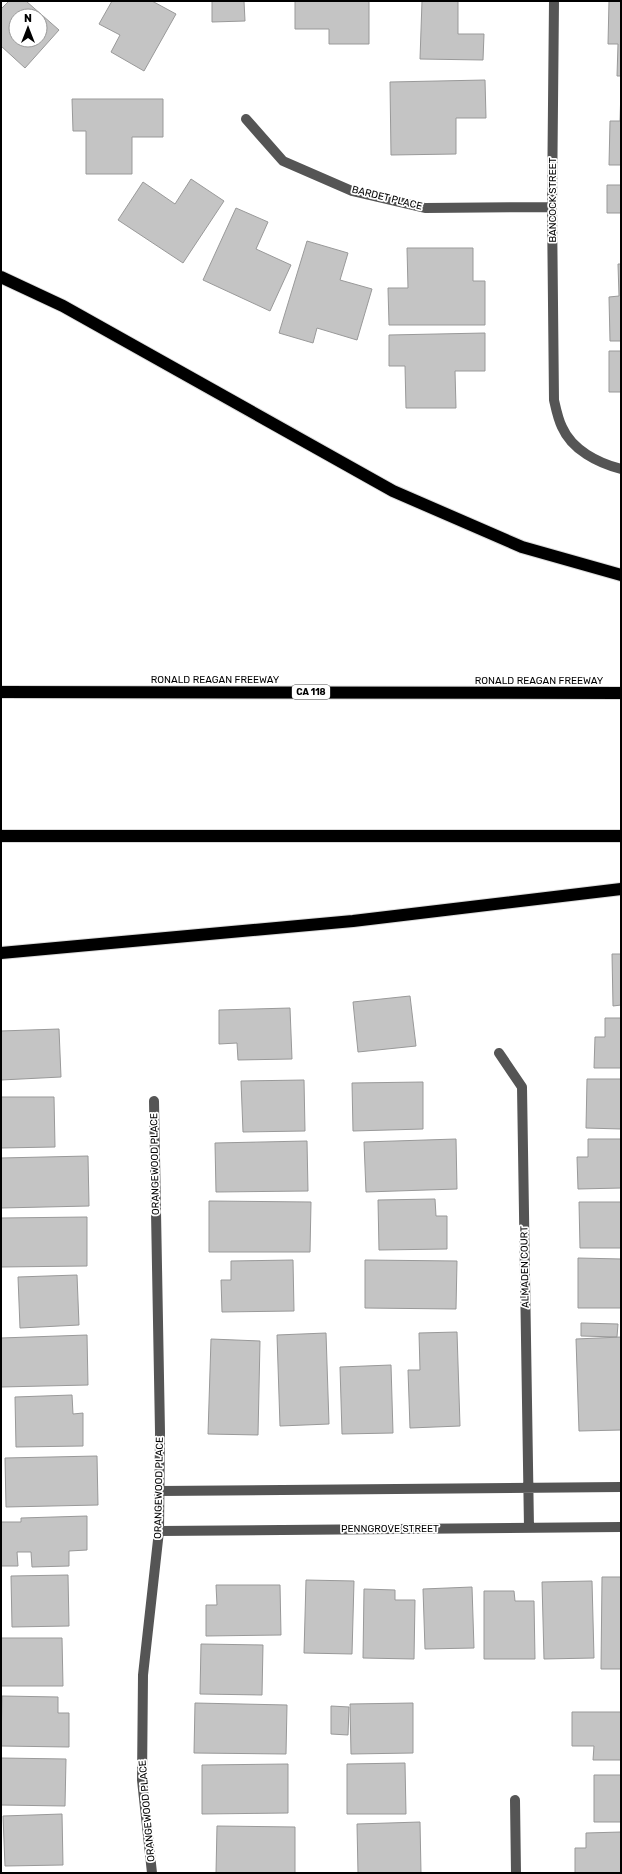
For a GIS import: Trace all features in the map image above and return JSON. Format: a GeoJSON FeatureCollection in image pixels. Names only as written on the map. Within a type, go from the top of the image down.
{"type":"FeatureCollection","features":[{"type":"Feature","properties":{"kind":"highway"},"geometry":{"type":"LineString","coordinates":[[1,277],[63,306],[393,491],[522,547],[621,575]]}},
{"type":"Feature","properties":{"kind":"highway","name":"RONALD REAGAN FREEWAY"},"geometry":{"type":"LineString","coordinates":[[1,692],[621,693]]}},
{"type":"Feature","properties":{"kind":"highway"},"geometry":{"type":"LineString","coordinates":[[1,836],[621,836]]}},
{"type":"Feature","properties":{"kind":"highway"},"geometry":{"type":"LineString","coordinates":[[1,953],[353,921],[621,889]]}},
{"type":"Feature","properties":{"kind":"street","name":"BANCOCK STREET"},"geometry":{"type":"LineString","coordinates":[[554,1],[552,208],[554,400],[562,428],[580,451],[606,465],[621,469]]}},
{"type":"Feature","properties":{"kind":"street","name":"BARDET PLACE"},"geometry":{"type":"LineString","coordinates":[[246,119],[283,161],[352,190],[425,208],[552,208]]}},
{"type":"Feature","properties":{"kind":"street","name":"ALMADEN COURT"},"geometry":{"type":"LineString","coordinates":[[499,1053],[522,1087],[530,1488],[529,1528]]}},
{"type":"Feature","properties":{"kind":"street","name":"ORANGEWOOD PLACE"},"geometry":{"type":"LineString","coordinates":[[152,1873],[142,1780],[143,1675],[159,1531],[160,1432],[154,1101]]}},
{"type":"Feature","properties":{"kind":"street"},"geometry":{"type":"LineString","coordinates":[[159,1491],[621,1487]]}},
{"type":"Feature","properties":{"kind":"street","name":"PENNGROVE STREET"},"geometry":{"type":"LineString","coordinates":[[159,1531],[621,1527]]}},
{"type":"Feature","properties":{"kind":"street"},"geometry":{"type":"LineString","coordinates":[[515,1800],[516,1873]]}},
{"type":"Feature","properties":{"kind":"building"},"geometry":{"type":"Polygon","coordinates":[[[9,1],[26,1],[34,8],[8,8],[8,48],[43,48],[25,68],[1,46],[1,9],[9,1]]]}},
{"type":"Feature","properties":{"kind":"building"},"geometry":{"type":"Polygon","coordinates":[[[112,1],[152,1],[176,14],[144,71],[111,52],[120,35],[99,24],[112,1]]]}},
{"type":"Feature","properties":{"kind":"building"},"geometry":{"type":"Polygon","coordinates":[[[212,1],[244,1],[245,21],[212,22],[212,1]]]}},
{"type":"Feature","properties":{"kind":"building"},"geometry":{"type":"Polygon","coordinates":[[[295,1],[369,1],[369,44],[329,44],[329,29],[295,29],[295,1]]]}},
{"type":"Feature","properties":{"kind":"building"},"geometry":{"type":"Polygon","coordinates":[[[422,1],[458,1],[458,34],[484,34],[483,60],[420,59],[422,1]]]}},
{"type":"Feature","properties":{"kind":"building"},"geometry":{"type":"Polygon","coordinates":[[[609,1],[621,1],[621,76],[617,76],[618,44],[608,44],[609,1]]]}},
{"type":"Feature","properties":{"kind":"building"},"geometry":{"type":"Polygon","coordinates":[[[48,20],[59,30],[48,42],[48,20]]]}},
{"type":"Feature","properties":{"kind":"building"},"geometry":{"type":"Polygon","coordinates":[[[485,80],[486,118],[456,118],[456,154],[391,155],[390,82],[485,80]]]}},
{"type":"Feature","properties":{"kind":"building"},"geometry":{"type":"Polygon","coordinates":[[[621,88],[621,165],[609,165],[610,121],[620,121],[621,88]]]}},
{"type":"Feature","properties":{"kind":"building"},"geometry":{"type":"Polygon","coordinates":[[[72,99],[163,99],[163,137],[132,137],[132,174],[86,174],[86,131],[73,131],[72,99]]]}},
{"type":"Feature","properties":{"kind":"building"},"geometry":{"type":"Polygon","coordinates":[[[191,179],[224,201],[183,263],[118,220],[143,182],[175,204],[191,179]]]}},
{"type":"Feature","properties":{"kind":"building"},"geometry":{"type":"Polygon","coordinates":[[[607,185],[621,185],[621,213],[607,213],[607,185]]]}},
{"type":"Feature","properties":{"kind":"building"},"geometry":{"type":"Polygon","coordinates":[[[236,208],[268,222],[256,249],[291,265],[270,311],[203,280],[236,208]]]}},
{"type":"Feature","properties":{"kind":"building"},"geometry":{"type":"Polygon","coordinates":[[[307,241],[348,253],[340,280],[372,289],[357,340],[317,328],[313,343],[279,333],[307,241]]]}},
{"type":"Feature","properties":{"kind":"building"},"geometry":{"type":"Polygon","coordinates":[[[407,248],[473,248],[473,281],[485,281],[485,325],[389,325],[388,288],[408,288],[407,248]]]}},
{"type":"Feature","properties":{"kind":"building"},"geometry":{"type":"Polygon","coordinates":[[[618,264],[621,264],[621,341],[610,341],[609,297],[619,296],[618,264]]]}},
{"type":"Feature","properties":{"kind":"building"},"geometry":{"type":"Polygon","coordinates":[[[485,333],[485,371],[455,371],[456,408],[406,408],[405,366],[389,366],[389,335],[485,333]]]}},
{"type":"Feature","properties":{"kind":"building"},"geometry":{"type":"Polygon","coordinates":[[[609,351],[621,351],[621,392],[609,392],[609,351]]]}},
{"type":"Feature","properties":{"kind":"building"},"geometry":{"type":"Polygon","coordinates":[[[612,954],[621,954],[621,1005],[613,1006],[612,954]]]}},
{"type":"Feature","properties":{"kind":"building"},"geometry":{"type":"Polygon","coordinates":[[[410,996],[416,1046],[358,1052],[353,1002],[410,996]]]}},
{"type":"Feature","properties":{"kind":"building"},"geometry":{"type":"Polygon","coordinates":[[[290,1008],[292,1059],[238,1060],[237,1043],[219,1044],[219,1010],[290,1008]]]}},
{"type":"Feature","properties":{"kind":"building"},"geometry":{"type":"Polygon","coordinates":[[[605,1018],[621,1018],[621,1068],[594,1068],[595,1037],[605,1037],[605,1018]]]}},
{"type":"Feature","properties":{"kind":"building"},"geometry":{"type":"Polygon","coordinates":[[[59,1029],[61,1077],[1,1080],[1,1031],[59,1029]]]}},
{"type":"Feature","properties":{"kind":"building"},"geometry":{"type":"Polygon","coordinates":[[[587,1079],[621,1079],[621,1129],[586,1128],[587,1079]]]}},
{"type":"Feature","properties":{"kind":"building"},"geometry":{"type":"Polygon","coordinates":[[[304,1080],[305,1131],[243,1132],[241,1081],[304,1080]]]}},
{"type":"Feature","properties":{"kind":"building"},"geometry":{"type":"Polygon","coordinates":[[[423,1082],[423,1129],[353,1131],[352,1083],[423,1082]]]}},
{"type":"Feature","properties":{"kind":"building"},"geometry":{"type":"Polygon","coordinates":[[[1,1097],[54,1097],[55,1147],[1,1148],[1,1097]]]}},
{"type":"Feature","properties":{"kind":"building"},"geometry":{"type":"Polygon","coordinates":[[[456,1139],[457,1189],[366,1192],[364,1142],[456,1139]]]}},
{"type":"Feature","properties":{"kind":"building"},"geometry":{"type":"Polygon","coordinates":[[[588,1139],[621,1139],[621,1188],[578,1189],[577,1157],[588,1157],[588,1139]]]}},
{"type":"Feature","properties":{"kind":"building"},"geometry":{"type":"Polygon","coordinates":[[[307,1141],[308,1191],[216,1192],[215,1143],[307,1141]]]}},
{"type":"Feature","properties":{"kind":"building"},"geometry":{"type":"Polygon","coordinates":[[[88,1156],[89,1206],[1,1208],[1,1158],[88,1156]]]}},
{"type":"Feature","properties":{"kind":"building"},"geometry":{"type":"Polygon","coordinates":[[[435,1199],[436,1216],[447,1216],[447,1249],[379,1250],[378,1200],[435,1199]]]}},
{"type":"Feature","properties":{"kind":"building"},"geometry":{"type":"Polygon","coordinates":[[[209,1201],[311,1202],[310,1252],[209,1252],[209,1201]]]}},
{"type":"Feature","properties":{"kind":"building"},"geometry":{"type":"Polygon","coordinates":[[[579,1202],[621,1202],[621,1248],[580,1248],[579,1202]]]}},
{"type":"Feature","properties":{"kind":"building"},"geometry":{"type":"Polygon","coordinates":[[[87,1217],[87,1266],[1,1267],[1,1218],[87,1217]]]}},
{"type":"Feature","properties":{"kind":"building"},"geometry":{"type":"Polygon","coordinates":[[[578,1258],[621,1259],[621,1308],[578,1308],[578,1258]]]}},
{"type":"Feature","properties":{"kind":"building"},"geometry":{"type":"Polygon","coordinates":[[[293,1260],[294,1311],[222,1312],[221,1280],[231,1280],[231,1261],[293,1260]]]}},
{"type":"Feature","properties":{"kind":"building"},"geometry":{"type":"Polygon","coordinates":[[[365,1260],[457,1261],[456,1309],[365,1308],[365,1260]]]}},
{"type":"Feature","properties":{"kind":"building"},"geometry":{"type":"Polygon","coordinates":[[[77,1275],[79,1325],[20,1328],[18,1277],[77,1275]]]}},
{"type":"Feature","properties":{"kind":"building"},"geometry":{"type":"Polygon","coordinates":[[[581,1323],[618,1324],[617,1337],[581,1336],[581,1323]]]}},
{"type":"Feature","properties":{"kind":"building"},"geometry":{"type":"Polygon","coordinates":[[[457,1332],[460,1426],[410,1428],[408,1370],[420,1370],[419,1333],[457,1332]]]}},
{"type":"Feature","properties":{"kind":"building"},"geometry":{"type":"Polygon","coordinates":[[[326,1333],[329,1424],[280,1426],[277,1335],[326,1333]]]}},
{"type":"Feature","properties":{"kind":"building"},"geometry":{"type":"Polygon","coordinates":[[[87,1335],[88,1385],[1,1387],[1,1338],[87,1335]]]}},
{"type":"Feature","properties":{"kind":"building"},"geometry":{"type":"Polygon","coordinates":[[[621,1337],[621,1430],[579,1431],[576,1339],[621,1337]]]}},
{"type":"Feature","properties":{"kind":"building"},"geometry":{"type":"Polygon","coordinates":[[[211,1339],[260,1341],[258,1435],[208,1434],[211,1339]]]}},
{"type":"Feature","properties":{"kind":"building"},"geometry":{"type":"Polygon","coordinates":[[[391,1365],[393,1433],[342,1434],[340,1367],[391,1365]]]}},
{"type":"Feature","properties":{"kind":"building"},"geometry":{"type":"Polygon","coordinates":[[[72,1395],[73,1414],[83,1413],[83,1446],[16,1447],[15,1397],[72,1395]]]}},
{"type":"Feature","properties":{"kind":"building"},"geometry":{"type":"Polygon","coordinates":[[[97,1456],[98,1505],[6,1507],[5,1458],[97,1456]]]}},
{"type":"Feature","properties":{"kind":"building"},"geometry":{"type":"Polygon","coordinates":[[[87,1516],[87,1550],[69,1551],[69,1566],[32,1567],[31,1552],[17,1552],[18,1566],[1,1566],[1,1522],[21,1522],[21,1518],[87,1516]]]}},
{"type":"Feature","properties":{"kind":"building"},"geometry":{"type":"Polygon","coordinates":[[[68,1575],[69,1626],[12,1627],[11,1576],[68,1575]]]}},
{"type":"Feature","properties":{"kind":"building"},"geometry":{"type":"Polygon","coordinates":[[[602,1577],[621,1577],[621,1669],[601,1669],[602,1577]]]}},
{"type":"Feature","properties":{"kind":"building"},"geometry":{"type":"Polygon","coordinates":[[[306,1580],[354,1581],[352,1654],[304,1653],[306,1580]]]}},
{"type":"Feature","properties":{"kind":"building"},"geometry":{"type":"Polygon","coordinates":[[[592,1581],[594,1658],[544,1659],[542,1582],[592,1581]]]}},
{"type":"Feature","properties":{"kind":"building"},"geometry":{"type":"Polygon","coordinates":[[[216,1585],[280,1585],[281,1635],[206,1636],[206,1605],[217,1605],[216,1585]]]}},
{"type":"Feature","properties":{"kind":"building"},"geometry":{"type":"Polygon","coordinates":[[[472,1587],[474,1648],[425,1649],[423,1589],[472,1587]]]}},
{"type":"Feature","properties":{"kind":"building"},"geometry":{"type":"Polygon","coordinates":[[[364,1589],[395,1590],[395,1600],[415,1600],[414,1659],[363,1658],[364,1589]]]}},
{"type":"Feature","properties":{"kind":"building"},"geometry":{"type":"Polygon","coordinates":[[[484,1591],[514,1591],[515,1601],[534,1601],[535,1659],[484,1659],[484,1591]]]}},
{"type":"Feature","properties":{"kind":"building"},"geometry":{"type":"Polygon","coordinates":[[[1,1638],[62,1638],[63,1686],[1,1686],[1,1638]]]}},
{"type":"Feature","properties":{"kind":"building"},"geometry":{"type":"Polygon","coordinates":[[[201,1644],[263,1645],[262,1695],[200,1694],[201,1644]]]}},
{"type":"Feature","properties":{"kind":"building"},"geometry":{"type":"Polygon","coordinates":[[[2,1696],[58,1697],[58,1713],[69,1713],[69,1747],[1,1746],[2,1696]]]}},
{"type":"Feature","properties":{"kind":"building"},"geometry":{"type":"Polygon","coordinates":[[[195,1703],[287,1705],[286,1754],[194,1753],[195,1703]]]}},
{"type":"Feature","properties":{"kind":"building"},"geometry":{"type":"Polygon","coordinates":[[[413,1703],[413,1753],[351,1754],[350,1704],[413,1703]]]}},
{"type":"Feature","properties":{"kind":"building"},"geometry":{"type":"Polygon","coordinates":[[[331,1706],[349,1707],[348,1735],[331,1734],[331,1706]]]}},
{"type":"Feature","properties":{"kind":"building"},"geometry":{"type":"Polygon","coordinates":[[[572,1712],[621,1712],[621,1760],[593,1760],[594,1746],[572,1746],[572,1712]]]}},
{"type":"Feature","properties":{"kind":"building"},"geometry":{"type":"Polygon","coordinates":[[[1,1758],[66,1759],[65,1806],[1,1805],[1,1758]]]}},
{"type":"Feature","properties":{"kind":"building"},"geometry":{"type":"Polygon","coordinates":[[[405,1763],[406,1814],[347,1814],[347,1764],[405,1763]]]}},
{"type":"Feature","properties":{"kind":"building"},"geometry":{"type":"Polygon","coordinates":[[[288,1764],[288,1813],[202,1814],[202,1765],[288,1764]]]}},
{"type":"Feature","properties":{"kind":"building"},"geometry":{"type":"Polygon","coordinates":[[[594,1775],[621,1775],[621,1822],[594,1822],[594,1775]]]}},
{"type":"Feature","properties":{"kind":"building"},"geometry":{"type":"Polygon","coordinates":[[[62,1814],[63,1865],[5,1866],[3,1816],[62,1814]]]}},
{"type":"Feature","properties":{"kind":"building"},"geometry":{"type":"Polygon","coordinates":[[[420,1822],[421,1873],[358,1873],[357,1824],[420,1822]]]}},
{"type":"Feature","properties":{"kind":"building"},"geometry":{"type":"Polygon","coordinates":[[[217,1826],[295,1827],[295,1873],[216,1873],[217,1826]]]}},
{"type":"Feature","properties":{"kind":"building"},"geometry":{"type":"Polygon","coordinates":[[[621,1832],[621,1873],[575,1873],[575,1848],[586,1848],[586,1833],[621,1832]]]}}]}
